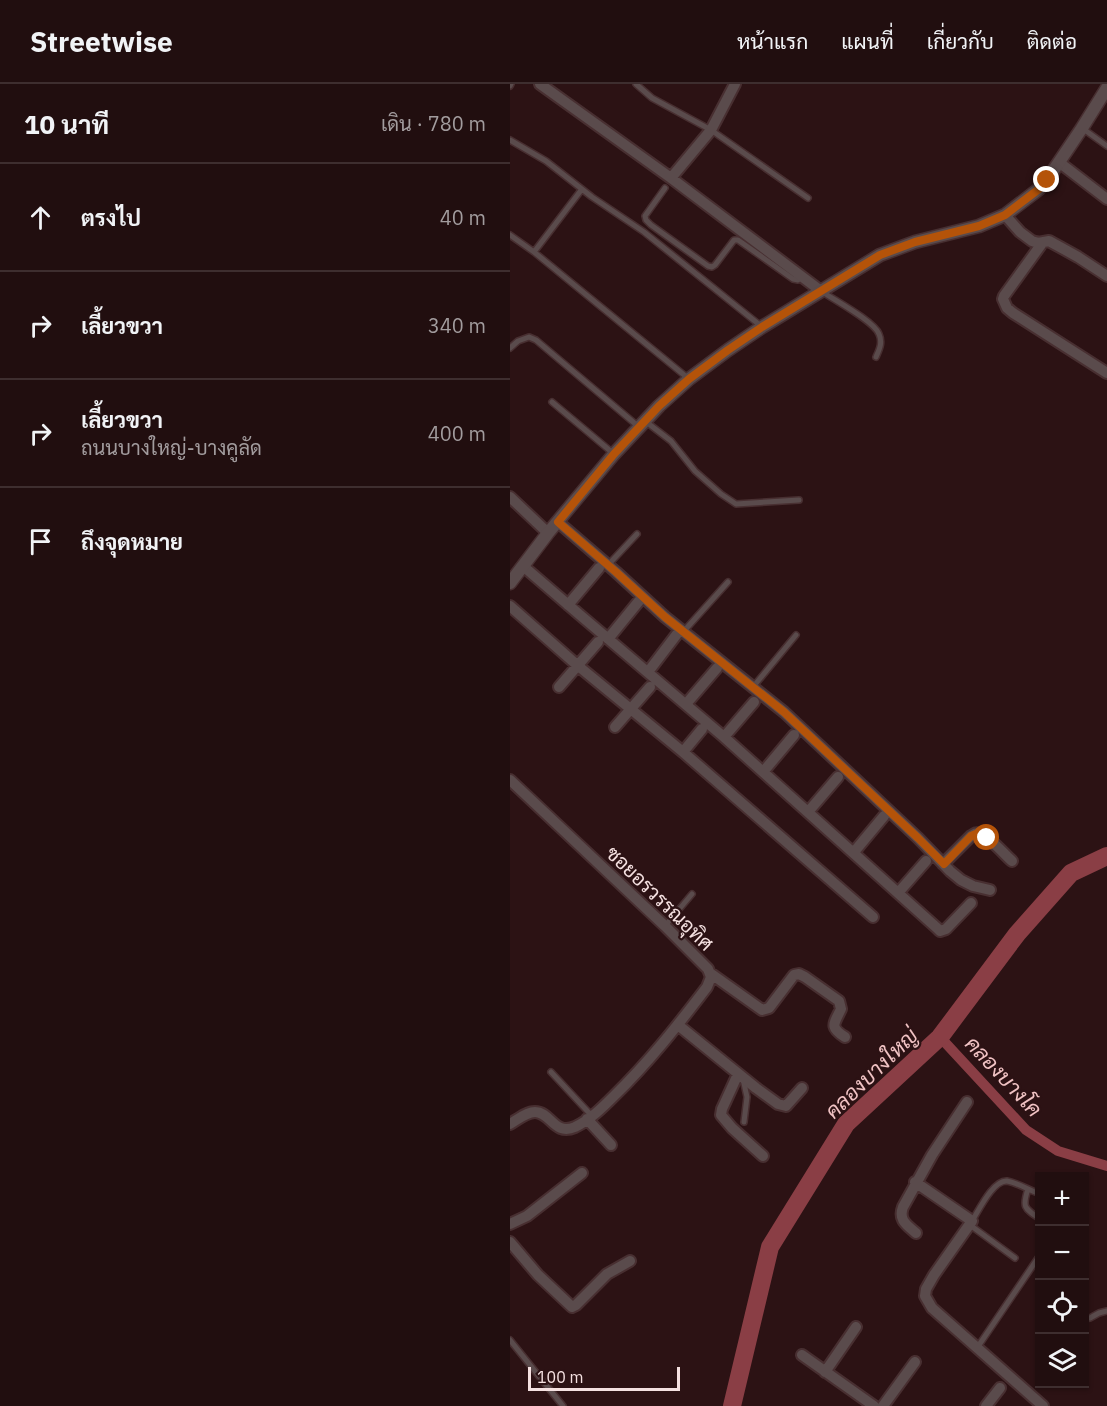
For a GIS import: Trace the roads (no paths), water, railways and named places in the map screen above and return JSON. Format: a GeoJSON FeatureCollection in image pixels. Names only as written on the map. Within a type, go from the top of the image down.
{"type":"FeatureCollection","features":[{"type":"Feature","properties":{"kind":"street"},"geometry":{"type":"LineString","coordinates":[[540,84],[668,183],[803,276],[820,291]]}},
{"type":"Feature","properties":{"kind":"street"},"geometry":{"type":"LineString","coordinates":[[668,183],[711,130],[735,84]]}},
{"type":"Feature","properties":{"kind":"street"},"geometry":{"type":"LineString","coordinates":[[510,583],[614,454],[659,406],[689,379],[762,327],[880,255],[915,242],[979,226],[1005,215],[1039,189],[1060,163],[1107,88]]}},
{"type":"Feature","properties":{"kind":"street"},"geometry":{"type":"LineString","coordinates":[[1060,163],[1107,199]]}},
{"type":"Feature","properties":{"kind":"street"},"geometry":{"type":"LineString","coordinates":[[1005,215],[1020,232],[1032,241],[1049,242],[1107,276]]}},
{"type":"Feature","properties":{"kind":"street"},"geometry":{"type":"LineString","coordinates":[[1044,242],[1003,300],[1013,313],[1107,373]]}},
{"type":"Feature","properties":{"kind":"street"},"geometry":{"type":"LineString","coordinates":[[510,497],[548,533]]}},
{"type":"Feature","properties":{"kind":"street"},"geometry":{"type":"LineString","coordinates":[[558,522],[680,633],[784,712],[961,880],[990,890]]}},
{"type":"Feature","properties":{"kind":"street"},"geometry":{"type":"LineString","coordinates":[[523,566],[568,605],[603,640],[648,672],[724,737],[940,931],[946,929],[971,903]]}},
{"type":"Feature","properties":{"kind":"street"},"geometry":{"type":"LineString","coordinates":[[568,605],[604,566]]}},
{"type":"Feature","properties":{"kind":"street"},"geometry":{"type":"LineString","coordinates":[[559,687],[639,601]]}},
{"type":"Feature","properties":{"kind":"street"},"geometry":{"type":"LineString","coordinates":[[510,606],[873,917]]}},
{"type":"Feature","properties":{"kind":"street"},"geometry":{"type":"LineString","coordinates":[[648,672],[680,633]]}},
{"type":"Feature","properties":{"kind":"street"},"geometry":{"type":"LineString","coordinates":[[686,704],[717,668]]}},
{"type":"Feature","properties":{"kind":"street"},"geometry":{"type":"LineString","coordinates":[[615,728],[650,687]]}},
{"type":"Feature","properties":{"kind":"street"},"geometry":{"type":"LineString","coordinates":[[724,737],[754,702]]}},
{"type":"Feature","properties":{"kind":"street"},"geometry":{"type":"LineString","coordinates":[[683,752],[702,729]]}},
{"type":"Feature","properties":{"kind":"street"},"geometry":{"type":"LineString","coordinates":[[763,772],[794,735]]}},
{"type":"Feature","properties":{"kind":"street"},"geometry":{"type":"LineString","coordinates":[[808,812],[838,777]]}},
{"type":"Feature","properties":{"kind":"street","name":"ซอยอรวรรณอุทิศ"},"geometry":{"type":"LineString","coordinates":[[510,780],[665,926],[708,969],[711,977],[707,987],[678,1025],[639,1071],[590,1118],[574,1128],[565,1129],[535,1112],[528,1113],[510,1124]]}},
{"type":"Feature","properties":{"kind":"street"},"geometry":{"type":"LineString","coordinates":[[854,852],[884,816]]}},
{"type":"Feature","properties":{"kind":"street"},"geometry":{"type":"LineString","coordinates":[[944,864],[975,833],[987,838],[1012,861]]}},
{"type":"Feature","properties":{"kind":"street"},"geometry":{"type":"LineString","coordinates":[[898,893],[926,861]]}},
{"type":"Feature","properties":{"kind":"street"},"geometry":{"type":"LineString","coordinates":[[710,973],[762,1010],[769,1008],[794,975],[799,974],[839,1001],[841,1009],[834,1028],[845,1037]]}},
{"type":"Feature","properties":{"kind":"street"},"geometry":{"type":"LineString","coordinates":[[678,1025],[740,1076],[783,1106],[786,1106],[802,1088]]}},
{"type":"Feature","properties":{"kind":"street"},"geometry":{"type":"LineString","coordinates":[[740,1076],[721,1115],[763,1156]]}},
{"type":"Feature","properties":{"kind":"street"},"geometry":{"type":"LineString","coordinates":[[916,1233],[903,1222],[900,1213],[915,1182],[967,1102]]}},
{"type":"Feature","properties":{"kind":"street"},"geometry":{"type":"LineString","coordinates":[[590,1118],[611,1145]]}},
{"type":"Feature","properties":{"kind":"street"},"geometry":{"type":"LineString","coordinates":[[510,1224],[527,1216],[582,1173]]}},
{"type":"Feature","properties":{"kind":"street"},"geometry":{"type":"LineString","coordinates":[[915,1182],[971,1222],[934,1275],[926,1289],[925,1296],[932,1308],[1043,1406]]}},
{"type":"Feature","properties":{"kind":"street"},"geometry":{"type":"LineString","coordinates":[[510,1242],[538,1275],[572,1307],[607,1274],[630,1261]]}},
{"type":"Feature","properties":{"kind":"street"},"geometry":{"type":"LineString","coordinates":[[825,1372],[856,1327]]}},
{"type":"Feature","properties":{"kind":"street"},"geometry":{"type":"LineString","coordinates":[[802,1355],[874,1406]]}},
{"type":"Feature","properties":{"kind":"street"},"geometry":{"type":"LineString","coordinates":[[883,1406],[915,1362]]}},
{"type":"Feature","properties":{"kind":"street"},"geometry":{"type":"LineString","coordinates":[[986,1406],[1000,1388]]}},
{"type":"Feature","properties":{"kind":"lane"},"geometry":{"type":"LineString","coordinates":[[636,84],[652,98],[711,130],[808,198]]}},
{"type":"Feature","properties":{"kind":"lane"},"geometry":{"type":"LineString","coordinates":[[1082,128],[1107,146]]}},
{"type":"Feature","properties":{"kind":"lane"},"geometry":{"type":"LineString","coordinates":[[510,140],[546,161],[644,232],[762,327]]}},
{"type":"Feature","properties":{"kind":"lane"},"geometry":{"type":"LineString","coordinates":[[668,183],[645,216],[646,220],[708,266],[715,265],[734,240],[738,240],[793,279],[798,280],[803,276]]}},
{"type":"Feature","properties":{"kind":"lane"},"geometry":{"type":"LineString","coordinates":[[534,252],[582,189]]}},
{"type":"Feature","properties":{"kind":"lane"},"geometry":{"type":"LineString","coordinates":[[510,235],[689,379]]}},
{"type":"Feature","properties":{"kind":"lane"},"geometry":{"type":"LineString","coordinates":[[820,291],[872,324],[879,334],[881,346],[876,357]]}},
{"type":"Feature","properties":{"kind":"lane"},"geometry":{"type":"LineString","coordinates":[[510,348],[518,341],[529,337],[536,340],[642,424],[671,441],[695,471],[736,504],[799,500]]}},
{"type":"Feature","properties":{"kind":"lane"},"geometry":{"type":"LineString","coordinates":[[552,402],[614,454]]}},
{"type":"Feature","properties":{"kind":"lane"},"geometry":{"type":"LineString","coordinates":[[604,566],[637,534]]}},
{"type":"Feature","properties":{"kind":"lane"},"geometry":{"type":"LineString","coordinates":[[680,633],[728,582]]}},
{"type":"Feature","properties":{"kind":"lane"},"geometry":{"type":"LineString","coordinates":[[752,687],[796,635]]}},
{"type":"Feature","properties":{"kind":"lane"},"geometry":{"type":"LineString","coordinates":[[665,926],[692,894]]}},
{"type":"Feature","properties":{"kind":"lane"},"geometry":{"type":"LineString","coordinates":[[551,1072],[590,1118]]}},
{"type":"Feature","properties":{"kind":"lane"},"geometry":{"type":"LineString","coordinates":[[740,1076],[747,1097],[744,1122]]}},
{"type":"Feature","properties":{"kind":"lane"},"geometry":{"type":"LineString","coordinates":[[1015,1258],[971,1222],[999,1182],[1005,1181],[1035,1192]]}},
{"type":"Feature","properties":{"kind":"lane"},"geometry":{"type":"LineString","coordinates":[[1028,1189],[1024,1206],[1035,1215]]}},
{"type":"Feature","properties":{"kind":"lane"},"geometry":{"type":"LineString","coordinates":[[977,1348],[1035,1262]]}},
{"type":"Feature","properties":{"kind":"lane"},"geometry":{"type":"LineString","coordinates":[[1090,1318],[1099,1312],[1107,1311]]}},
{"type":"Feature","properties":{"kind":"lane"},"geometry":{"type":"LineString","coordinates":[[510,1340],[562,1406]]}},
{"type":"Feature","properties":{"kind":"waterway","name":"คลองบางใหญ่"},"geometry":{"type":"LineString","coordinates":[[732,1406],[770,1247],[846,1124],[940,1037],[1017,934],[1071,873],[1107,856]]}},
{"type":"Feature","properties":{"kind":"waterway","name":"คลองบางโค"},"geometry":{"type":"LineString","coordinates":[[940,1037],[1026,1130],[1058,1151],[1107,1166]]}}]}
